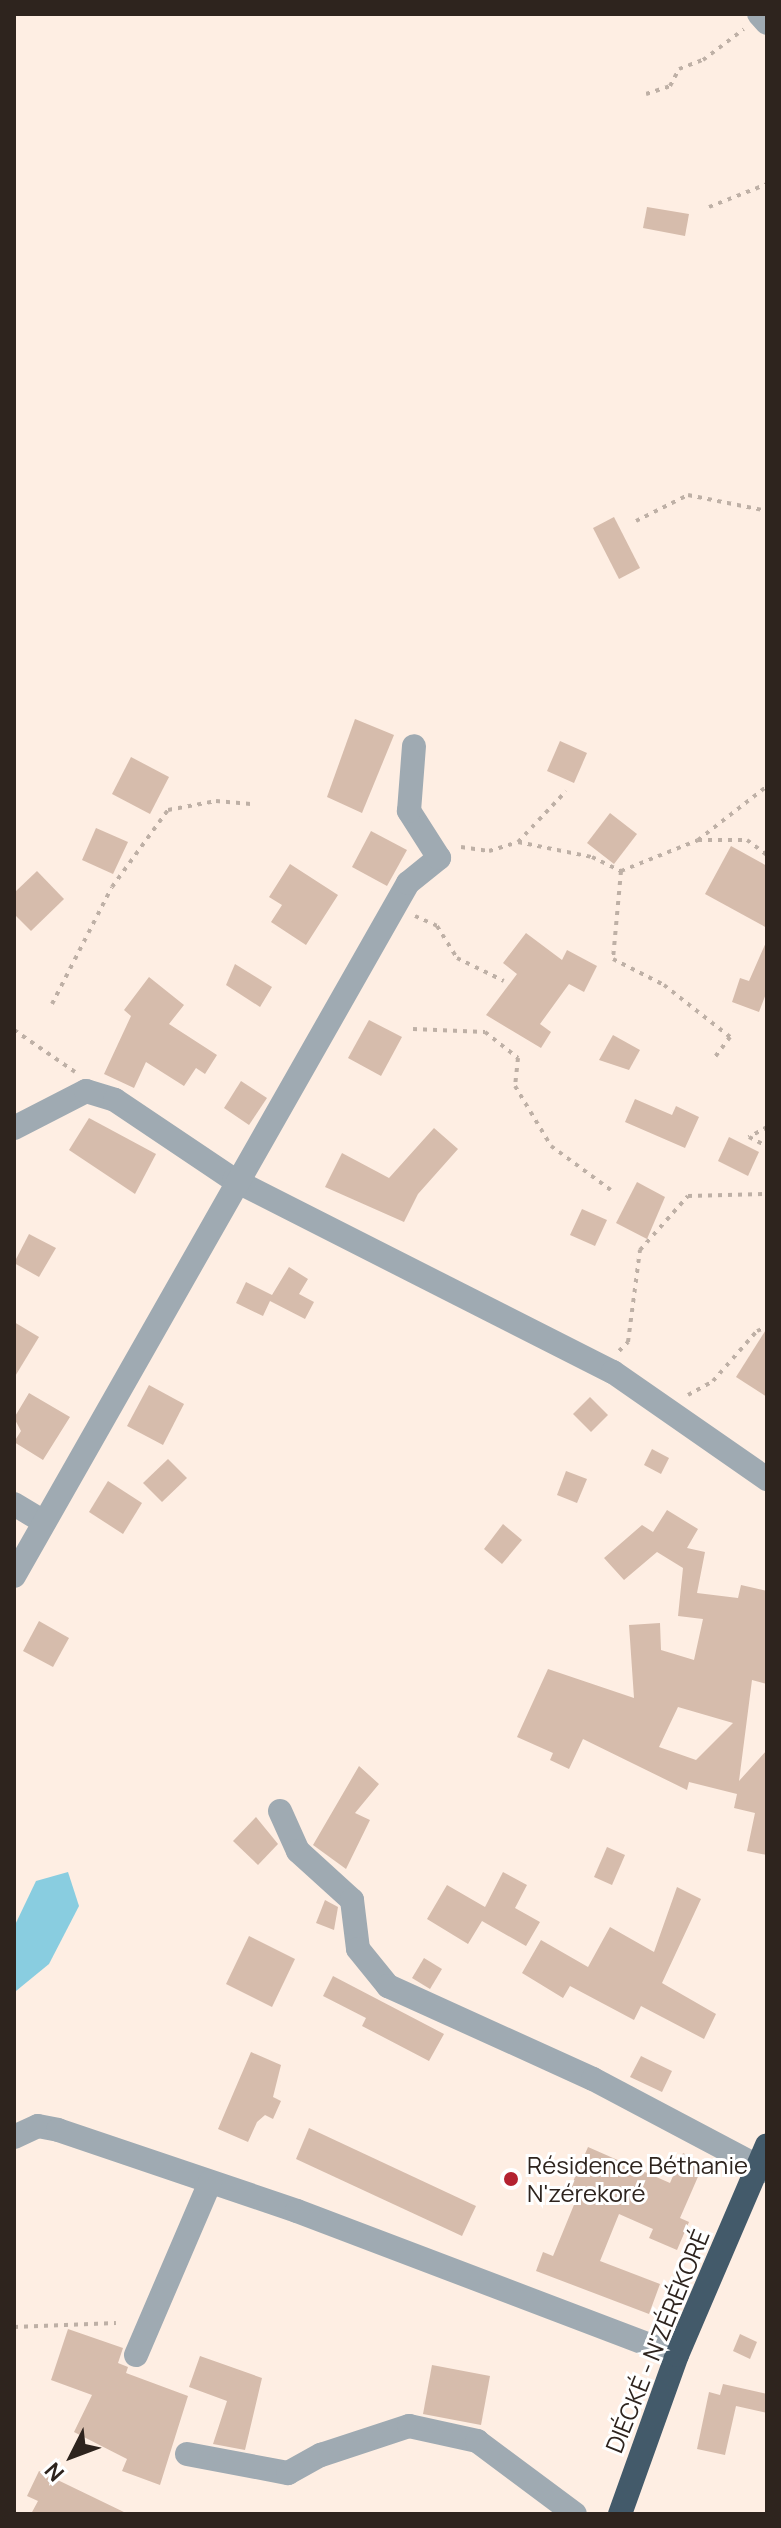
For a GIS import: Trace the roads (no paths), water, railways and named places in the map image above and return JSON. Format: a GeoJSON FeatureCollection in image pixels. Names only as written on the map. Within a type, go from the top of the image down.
{"type":"FeatureCollection","features":[{"type":"Feature","properties":{"kind":"highway","name":"DIÉCKÉ - N'ZÉRÉKORÉ"},"geometry":{"type":"LineString","coordinates":[[620,2514],[677,2355],[764,2161]]}},
{"type":"Feature","properties":{"kind":"street"},"geometry":{"type":"LineString","coordinates":[[14,1576],[234,1180],[394,906],[408,883],[439,858],[409,811],[414,746]]}},
{"type":"Feature","properties":{"kind":"street"},"geometry":{"type":"LineString","coordinates":[[14,1128],[86,1091],[115,1100],[234,1180],[604,1367],[767,1479]]}},
{"type":"Feature","properties":{"kind":"street"},"geometry":{"type":"LineString","coordinates":[[14,1504],[44,1522]]}},
{"type":"Feature","properties":{"kind":"street"},"geometry":{"type":"LineString","coordinates":[[280,1811],[298,1851],[352,1900],[358,1949],[388,1986],[764,2161]]}},
{"type":"Feature","properties":{"kind":"street"},"geometry":{"type":"LineString","coordinates":[[14,2137],[38,2126],[58,2130],[210,2182],[677,2355]]}},
{"type":"Feature","properties":{"kind":"street"},"geometry":{"type":"LineString","coordinates":[[136,2355],[210,2182]]}},
{"type":"Feature","properties":{"kind":"street"},"geometry":{"type":"LineString","coordinates":[[187,2454],[288,2473],[321,2455],[409,2426],[477,2441],[575,2514]]}},
{"type":"Feature","properties":{"kind":"water"},"geometry":{"type":"Polygon","coordinates":[[[68,1872],[79,1906],[49,1964],[16,1991],[14,1927],[36,1881],[68,1872]]]}},
{"type":"Feature","properties":{"kind":"place","name":"Résidence Béthanie N'zérekoré"},"geometry":{"type":"Point","coordinates":[511,2179]}}]}
